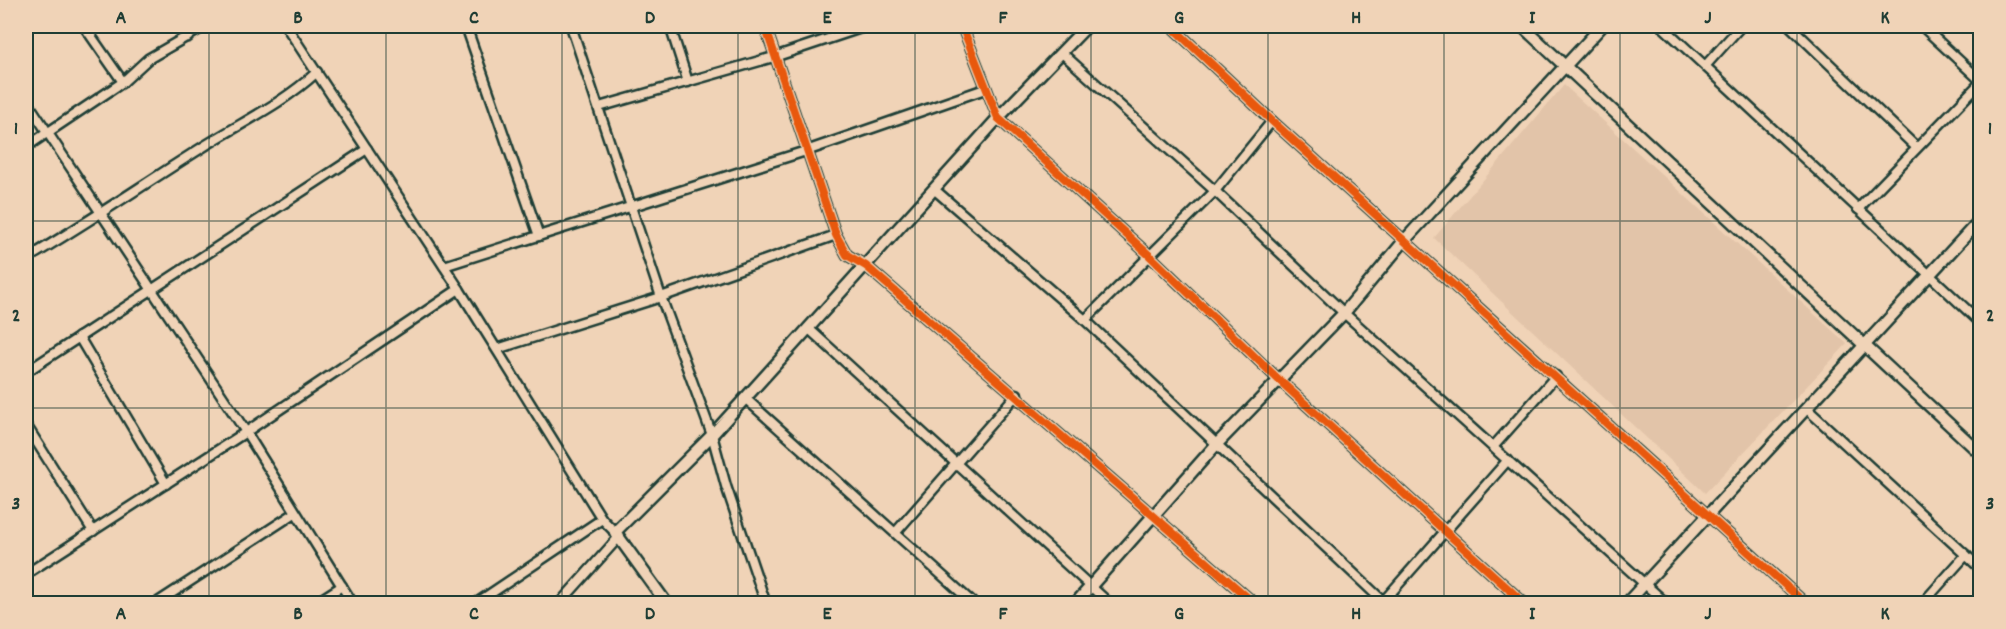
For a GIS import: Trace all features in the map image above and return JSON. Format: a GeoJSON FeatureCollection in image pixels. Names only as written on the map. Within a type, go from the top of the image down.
{"type":"FeatureCollection","features":[{"type":"Feature","properties":{"kind":"street"},"geometry":{"type":"LineString","coordinates":[[84,26],[123,82]]}},
{"type":"Feature","properties":{"kind":"street"},"geometry":{"type":"LineString","coordinates":[[181,26],[188,37]]}},
{"type":"Feature","properties":{"kind":"street"},"geometry":{"type":"LineString","coordinates":[[26,147],[123,82],[148,59],[206,26]]}},
{"type":"Feature","properties":{"kind":"street"},"geometry":{"type":"LineString","coordinates":[[286,26],[459,289],[602,519],[617,535],[667,603]]}},
{"type":"Feature","properties":{"kind":"street"},"geometry":{"type":"LineString","coordinates":[[466,26],[538,236]]}},
{"type":"Feature","properties":{"kind":"street"},"geometry":{"type":"LineString","coordinates":[[571,26],[661,297],[712,435],[726,486],[766,603]]}},
{"type":"Feature","properties":{"kind":"street"},"geometry":{"type":"LineString","coordinates":[[670,26],[688,82]]}},
{"type":"Feature","properties":{"kind":"street"},"geometry":{"type":"LineString","coordinates":[[765,26],[836,235],[847,255],[867,266],[1255,603]]}},
{"type":"Feature","properties":{"kind":"street"},"geometry":{"type":"LineString","coordinates":[[599,107],[777,56],[867,26]]}},
{"type":"Feature","properties":{"kind":"street"},"geometry":{"type":"LineString","coordinates":[[962,26],[998,118],[1149,255],[1279,380],[1525,603]]}},
{"type":"Feature","properties":{"kind":"street"},"geometry":{"type":"LineString","coordinates":[[559,603],[617,535],[746,399],[998,118],[1087,26]]}},
{"type":"Feature","properties":{"kind":"street"},"geometry":{"type":"LineString","coordinates":[[1171,26],[1404,241],[1806,603]]}},
{"type":"Feature","properties":{"kind":"street"},"geometry":{"type":"LineString","coordinates":[[1522,26],[1980,453]]}},
{"type":"Feature","properties":{"kind":"street"},"geometry":{"type":"LineString","coordinates":[[1075,603],[1215,446],[1344,313],[1404,241],[1602,26]]}},
{"type":"Feature","properties":{"kind":"street"},"geometry":{"type":"LineString","coordinates":[[1662,26],[1980,322]]}},
{"type":"Feature","properties":{"kind":"street"},"geometry":{"type":"LineString","coordinates":[[1706,65],[1741,26]]}},
{"type":"Feature","properties":{"kind":"street"},"geometry":{"type":"LineString","coordinates":[[1790,26],[1916,147]]}},
{"type":"Feature","properties":{"kind":"street"},"geometry":{"type":"LineString","coordinates":[[1858,209],[1980,81],[1923,26]]}},
{"type":"Feature","properties":{"kind":"street"},"geometry":{"type":"LineString","coordinates":[[1062,53],[1215,191],[1344,313],[1667,603]]}},
{"type":"Feature","properties":{"kind":"street"},"geometry":{"type":"LineString","coordinates":[[26,258],[208,144],[270,110],[292,95],[317,72]]}},
{"type":"Feature","properties":{"kind":"street"},"geometry":{"type":"LineString","coordinates":[[444,266],[809,150],[985,89]]}},
{"type":"Feature","properties":{"kind":"street"},"geometry":{"type":"LineString","coordinates":[[26,100],[246,432],[353,603]]}},
{"type":"Feature","properties":{"kind":"street"},"geometry":{"type":"LineString","coordinates":[[1085,320],[1215,191],[1272,121]]}},
{"type":"Feature","properties":{"kind":"street"},"geometry":{"type":"LineString","coordinates":[[26,372],[367,149]]}},
{"type":"Feature","properties":{"kind":"street"},"geometry":{"type":"LineString","coordinates":[[934,190],[1025,272],[1085,320],[1215,446],[1383,603],[1508,460]]}},
{"type":"Feature","properties":{"kind":"street"},"geometry":{"type":"LineString","coordinates":[[1626,603],[1980,220]]}},
{"type":"Feature","properties":{"kind":"street"},"geometry":{"type":"LineString","coordinates":[[497,350],[661,297],[836,235]]}},
{"type":"Feature","properties":{"kind":"street"},"geometry":{"type":"LineString","coordinates":[[26,574],[246,432],[459,289]]}},
{"type":"Feature","properties":{"kind":"street"},"geometry":{"type":"LineString","coordinates":[[808,328],[1110,603]]}},
{"type":"Feature","properties":{"kind":"street"},"geometry":{"type":"LineString","coordinates":[[79,337],[166,484]]}},
{"type":"Feature","properties":{"kind":"street"},"geometry":{"type":"LineString","coordinates":[[1493,447],[1556,376]]}},
{"type":"Feature","properties":{"kind":"street"},"geometry":{"type":"LineString","coordinates":[[896,532],[1017,394]]}},
{"type":"Feature","properties":{"kind":"street"},"geometry":{"type":"LineString","coordinates":[[746,399],[974,603]]}},
{"type":"Feature","properties":{"kind":"street"},"geometry":{"type":"LineString","coordinates":[[1806,408],[1980,568]]}},
{"type":"Feature","properties":{"kind":"street"},"geometry":{"type":"LineString","coordinates":[[26,425],[93,531]]}},
{"type":"Feature","properties":{"kind":"street"},"geometry":{"type":"LineString","coordinates":[[155,603],[295,513]]}},
{"type":"Feature","properties":{"kind":"street"},"geometry":{"type":"LineString","coordinates":[[475,603],[602,519]]}},
{"type":"Feature","properties":{"kind":"street"},"geometry":{"type":"LineString","coordinates":[[1922,603],[1966,555]]}},
{"type":"Feature","properties":{"kind":"street"},"geometry":{"type":"LineString","coordinates":[[314,603],[342,586]]}},
{"type":"Feature","properties":{"kind":"street"},"geometry":{"type":"LineString","coordinates":[[26,597],[31,603]]}},
{"type":"Feature","properties":{"kind":"shaded area"},"geometry":{"type":"Polygon","coordinates":[[[1564,85],[1847,344],[1705,493],[1434,238],[1564,85]]]}},
{"type":"Feature","properties":{"kind":"cycle path"},"geometry":{"type":"LineString","coordinates":[[765,26],[836,235],[847,255],[866,266],[1255,604]]}},
{"type":"Feature","properties":{"kind":"cycle path"},"geometry":{"type":"LineString","coordinates":[[962,26],[998,118],[1149,255],[1279,380],[1525,604]]}},
{"type":"Feature","properties":{"kind":"cycle path"},"geometry":{"type":"LineString","coordinates":[[1171,26],[1272,121],[1806,604]]}}]}
